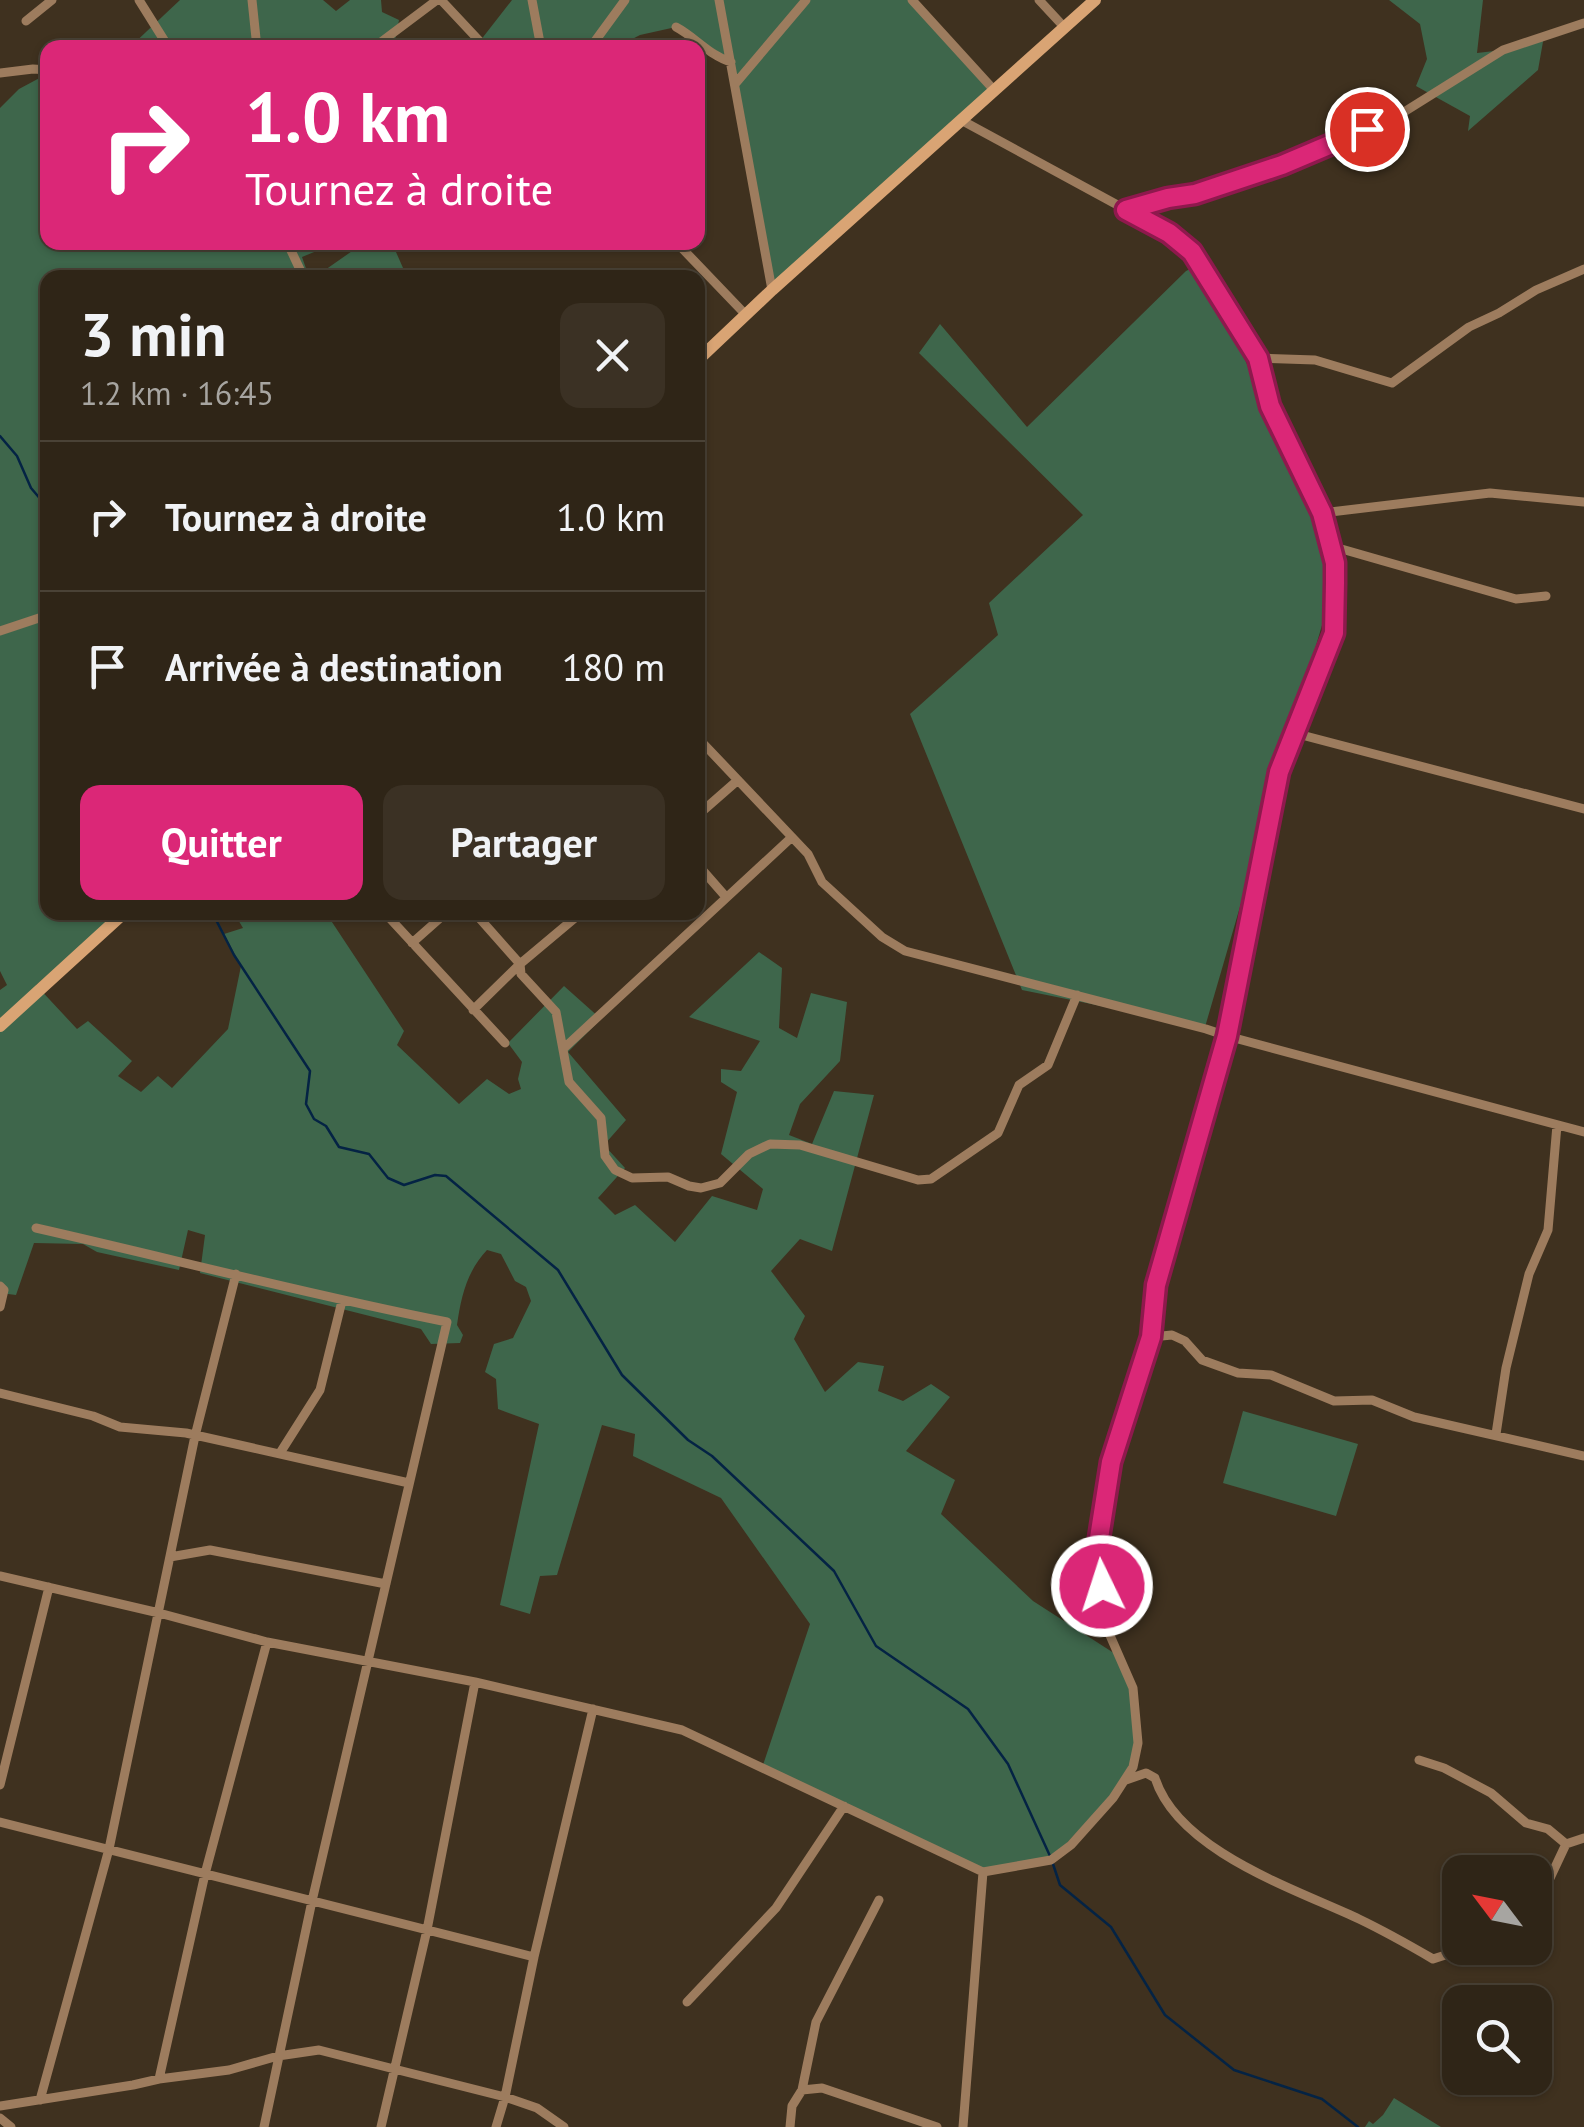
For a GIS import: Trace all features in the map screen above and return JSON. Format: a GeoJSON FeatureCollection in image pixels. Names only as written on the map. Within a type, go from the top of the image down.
{"type":"FeatureCollection","features":[{"type":"Feature","properties":{"kind":"main road"},"geometry":{"type":"LineString","coordinates":[[705,353],[1095,0]]}},
{"type":"Feature","properties":{"kind":"main road"},"geometry":{"type":"LineString","coordinates":[[0,1026],[116,920]]}},
{"type":"Feature","properties":{"kind":"street"},"geometry":{"type":"LineString","coordinates":[[26,22],[52,0]]}},
{"type":"Feature","properties":{"kind":"street"},"geometry":{"type":"LineString","coordinates":[[139,0],[164,40]]}},
{"type":"Feature","properties":{"kind":"street"},"geometry":{"type":"LineString","coordinates":[[252,0],[256,40]]}},
{"type":"Feature","properties":{"kind":"street"},"geometry":{"type":"LineString","coordinates":[[384,40],[439,0],[478,40]]}},
{"type":"Feature","properties":{"kind":"street"},"geometry":{"type":"LineString","coordinates":[[532,0],[540,40]]}},
{"type":"Feature","properties":{"kind":"street"},"geometry":{"type":"LineString","coordinates":[[596,40],[624,0]]}},
{"type":"Feature","properties":{"kind":"street"},"geometry":{"type":"LineString","coordinates":[[720,0],[772,290]]}},
{"type":"Feature","properties":{"kind":"street"},"geometry":{"type":"LineString","coordinates":[[734,84],[806,0]]}},
{"type":"Feature","properties":{"kind":"street"},"geometry":{"type":"LineString","coordinates":[[912,0],[994,90]]}},
{"type":"Feature","properties":{"kind":"street"},"geometry":{"type":"LineString","coordinates":[[1040,0],[1065,28]]}},
{"type":"Feature","properties":{"kind":"street"},"geometry":{"type":"LineString","coordinates":[[1126,210],[1195,194],[1282,165],[1396,117],[1503,50],[1584,23]]}},
{"type":"Feature","properties":{"kind":"street"},"geometry":{"type":"LineString","coordinates":[[676,27],[697,40]]}},
{"type":"Feature","properties":{"kind":"street"},"geometry":{"type":"LineString","coordinates":[[705,46],[730,62]]}},
{"type":"Feature","properties":{"kind":"street"},"geometry":{"type":"LineString","coordinates":[[0,73],[40,69]]}},
{"type":"Feature","properties":{"kind":"street"},"geometry":{"type":"LineString","coordinates":[[0,1576],[268,1642],[476,1682],[682,1730],[983,1872],[1051,1860],[1071,1845],[1126,1780],[1138,1742],[1133,1688],[1105,1624],[1099,1538],[1111,1462],[1151,1337],[1156,1285],[1227,1036],[1279,772],[1334,633],[1335,563],[1322,513],[1270,406],[1258,358],[1192,252],[1169,233],[961,120]]}},
{"type":"Feature","properties":{"kind":"street"},"geometry":{"type":"LineString","coordinates":[[684,250],[703,270]]}},
{"type":"Feature","properties":{"kind":"street"},"geometry":{"type":"LineString","coordinates":[[1258,358],[1315,360],[1392,383],[1469,327],[1584,269]]}},
{"type":"Feature","properties":{"kind":"street"},"geometry":{"type":"LineString","coordinates":[[705,272],[746,315]]}},
{"type":"Feature","properties":{"kind":"street"},"geometry":{"type":"LineString","coordinates":[[1322,513],[1490,493],[1584,502]]}},
{"type":"Feature","properties":{"kind":"street"},"geometry":{"type":"LineString","coordinates":[[1331,546],[1516,600],[1546,596]]}},
{"type":"Feature","properties":{"kind":"street"},"geometry":{"type":"LineString","coordinates":[[0,631],[40,618]]}},
{"type":"Feature","properties":{"kind":"street"},"geometry":{"type":"LineString","coordinates":[[1294,733],[1584,809]]}},
{"type":"Feature","properties":{"kind":"street"},"geometry":{"type":"LineString","coordinates":[[705,745],[808,854],[822,882],[882,937],[906,951],[1584,1132]]}},
{"type":"Feature","properties":{"kind":"street"},"geometry":{"type":"LineString","coordinates":[[705,809],[738,780]]}},
{"type":"Feature","properties":{"kind":"street"},"geometry":{"type":"LineString","coordinates":[[705,916],[792,836]]}},
{"type":"Feature","properties":{"kind":"street"},"geometry":{"type":"LineString","coordinates":[[705,873],[726,897]]}},
{"type":"Feature","properties":{"kind":"street"},"geometry":{"type":"LineString","coordinates":[[391,920],[505,1043]]}},
{"type":"Feature","properties":{"kind":"street"},"geometry":{"type":"LineString","coordinates":[[412,943],[438,920]]}},
{"type":"Feature","properties":{"kind":"street"},"geometry":{"type":"LineString","coordinates":[[481,920],[520,964],[520,974],[556,1012],[568,1082],[601,1118],[605,1156],[615,1170],[632,1178],[668,1177],[700,1188],[720,1183],[750,1154],[770,1144],[800,1145],[918,1180],[931,1179],[998,1134],[1019,1085],[1048,1064],[1077,995]]}},
{"type":"Feature","properties":{"kind":"street"},"geometry":{"type":"LineString","coordinates":[[473,1010],[572,920]]}},
{"type":"Feature","properties":{"kind":"street"},"geometry":{"type":"LineString","coordinates":[[562,1049],[701,920]]}},
{"type":"Feature","properties":{"kind":"street"},"geometry":{"type":"LineString","coordinates":[[1496,1434],[1506,1368],[1529,1274],[1548,1230],[1557,1125]]}},
{"type":"Feature","properties":{"kind":"street"},"geometry":{"type":"LineString","coordinates":[[36,1228],[447,1322],[312,1901],[264,2127]]}},
{"type":"Feature","properties":{"kind":"street"},"geometry":{"type":"LineString","coordinates":[[40,2100],[109,1849],[195,1436],[236,1274]]}},
{"type":"Feature","properties":{"kind":"street"},"geometry":{"type":"LineString","coordinates":[[0,1286],[4,1290],[0,1307]]}},
{"type":"Feature","properties":{"kind":"street"},"geometry":{"type":"LineString","coordinates":[[280,1453],[320,1390],[342,1301]]}},
{"type":"Feature","properties":{"kind":"street"},"geometry":{"type":"LineString","coordinates":[[1151,1337],[1172,1335],[1184,1341],[1202,1360],[1238,1373],[1270,1375],[1334,1401],[1372,1400],[1414,1417],[1584,1456]]}},
{"type":"Feature","properties":{"kind":"street"},"geometry":{"type":"LineString","coordinates":[[0,1394],[94,1416],[120,1427],[195,1436],[410,1482]]}},
{"type":"Feature","properties":{"kind":"street"},"geometry":{"type":"LineString","coordinates":[[170,1557],[210,1550],[386,1584]]}},
{"type":"Feature","properties":{"kind":"street"},"geometry":{"type":"LineString","coordinates":[[0,1784],[49,1587]]}},
{"type":"Feature","properties":{"kind":"street"},"geometry":{"type":"LineString","coordinates":[[159,2079],[205,1874],[268,1642]]}},
{"type":"Feature","properties":{"kind":"street"},"geometry":{"type":"LineString","coordinates":[[381,2127],[476,1682]]}},
{"type":"Feature","properties":{"kind":"street"},"geometry":{"type":"LineString","coordinates":[[496,2127],[593,1709]]}},
{"type":"Feature","properties":{"kind":"street"},"geometry":{"type":"LineString","coordinates":[[1419,1760],[1444,1768],[1491,1793],[1526,1823],[1548,1829],[1566,1844]]}},
{"type":"Feature","properties":{"kind":"street"},"geometry":{"type":"LineString","coordinates":[[1126,1780],[1146,1774],[1155,1778],[1160,1796],[1193,1832],[1245,1867],[1434,1959],[1442,1956]]}},
{"type":"Feature","properties":{"kind":"street"},"geometry":{"type":"LineString","coordinates":[[687,2002],[776,1908],[844,1806]]}},
{"type":"Feature","properties":{"kind":"street"},"geometry":{"type":"LineString","coordinates":[[0,1822],[534,1957]]}},
{"type":"Feature","properties":{"kind":"street"},"geometry":{"type":"LineString","coordinates":[[1552,1874],[1566,1844],[1584,1838]]}},
{"type":"Feature","properties":{"kind":"street"},"geometry":{"type":"LineString","coordinates":[[963,2127],[983,1872]]}},
{"type":"Feature","properties":{"kind":"street"},"geometry":{"type":"LineString","coordinates":[[790,2127],[792,2106],[802,2090],[816,2022],[879,1900]]}},
{"type":"Feature","properties":{"kind":"street"},"geometry":{"type":"LineString","coordinates":[[0,2106],[229,2070],[318,2050],[504,2097],[537,2108],[564,2127]]}},
{"type":"Feature","properties":{"kind":"street"},"geometry":{"type":"LineString","coordinates":[[802,2090],[822,2088],[937,2127]]}},
{"type":"Feature","properties":{"kind":"street"},"geometry":{"type":"LineString","coordinates":[[0,2118],[11,2127]]}},
{"type":"Feature","properties":{"kind":"green space"},"geometry":{"type":"Polygon","coordinates":[[[180,0],[323,0],[336,11],[350,0],[381,0],[382,12],[399,20],[395,40],[138,40],[180,0]]]}},
{"type":"Feature","properties":{"kind":"green space"},"geometry":{"type":"Polygon","coordinates":[[[512,0],[912,0],[994,90],[772,290],[730,62],[705,46],[705,40],[696,40],[676,27],[630,40],[481,40],[512,0]]]}},
{"type":"Feature","properties":{"kind":"green space"},"geometry":{"type":"Polygon","coordinates":[[[1389,0],[1483,0],[1477,53],[1503,50],[1544,36],[1538,70],[1468,131],[1470,116],[1416,86],[1427,59],[1420,24],[1389,0]]]}},
{"type":"Feature","properties":{"kind":"green space"},"geometry":{"type":"Polygon","coordinates":[[[40,78],[40,250],[319,250],[302,257],[307,270],[40,270],[40,920],[114,920],[36,985],[77,1029],[88,1021],[132,1061],[118,1076],[141,1092],[158,1076],[172,1088],[228,1029],[241,966],[224,934],[243,928],[238,920],[331,920],[404,1031],[397,1045],[459,1104],[487,1079],[509,1094],[521,1089],[518,1079],[522,1062],[508,1043],[564,986],[601,1019],[568,1052],[626,1120],[604,1145],[625,1168],[598,1198],[615,1215],[635,1205],[675,1242],[712,1196],[757,1210],[763,1189],[721,1154],[737,1092],[721,1082],[721,1069],[741,1071],[760,1041],[689,1017],[759,952],[782,968],[779,1028],[797,1038],[811,993],[847,1002],[840,1061],[800,1104],[789,1135],[812,1144],[834,1091],[874,1095],[832,1251],[800,1239],[771,1271],[805,1316],[794,1339],[825,1392],[858,1362],[884,1366],[878,1391],[903,1401],[931,1384],[950,1397],[906,1451],[955,1480],[941,1514],[1033,1601],[1120,1657],[1133,1688],[1138,1743],[1126,1780],[1051,1860],[983,1872],[762,1768],[810,1624],[721,1498],[633,1456],[635,1434],[602,1425],[557,1575],[540,1576],[530,1614],[500,1605],[539,1424],[498,1409],[496,1379],[485,1372],[494,1344],[513,1338],[531,1301],[526,1287],[515,1281],[501,1254],[487,1250],[470,1276],[457,1325],[463,1335],[460,1343],[431,1344],[421,1329],[200,1273],[205,1235],[188,1230],[179,1270],[97,1252],[83,1244],[34,1243],[16,1295],[0,1293],[0,990],[7,985],[0,971],[0,108],[19,89],[40,78]]]}},
{"type":"Feature","properties":{"kind":"green space"},"geometry":{"type":"Polygon","coordinates":[[[354,250],[391,250],[396,252],[404,270],[325,270],[354,250]]]}},
{"type":"Feature","properties":{"kind":"green space"},"geometry":{"type":"Polygon","coordinates":[[[1192,268],[1237,341],[1296,478],[1303,475],[1322,513],[1335,563],[1335,603],[1327,608],[1205,1027],[1022,990],[910,714],[998,635],[989,603],[1083,515],[919,353],[940,324],[1027,427],[1192,268]]]}},
{"type":"Feature","properties":{"kind":"green space"},"geometry":{"type":"Polygon","coordinates":[[[1243,1411],[1358,1444],[1336,1516],[1223,1483],[1243,1411]]]}},
{"type":"Feature","properties":{"kind":"green space"},"geometry":{"type":"Polygon","coordinates":[[[1394,2098],[1441,2127],[1365,2127],[1383,2115],[1394,2098]]]}},
{"type":"Feature","properties":{"kind":"waterway"},"geometry":{"type":"LineString","coordinates":[[0,436],[17,456],[40,499]]}},
{"type":"Feature","properties":{"kind":"waterway"},"geometry":{"type":"LineString","coordinates":[[216,920],[234,955],[310,1071],[306,1104],[314,1119],[326,1126],[339,1147],[369,1154],[388,1178],[404,1185],[435,1175],[446,1176],[558,1270],[622,1375],[834,1571],[876,1646],[968,1709],[1008,1764],[1050,1856]]}},
{"type":"Feature","properties":{"kind":"waterway"},"geometry":{"type":"LineString","coordinates":[[1053,1864],[1060,1885],[1111,1927],[1165,2015],[1234,2070],[1322,2099],[1358,2127]]}},
{"type":"Feature","properties":{"kind":"route"},"geometry":{"type":"LineString","coordinates":[[1102,1586],[1099,1538],[1111,1462],[1151,1337],[1156,1285],[1227,1036],[1279,772],[1334,633],[1335,583],[1335,563],[1322,513],[1270,406],[1258,358],[1192,252],[1169,233],[1126,210],[1195,194],[1282,165],[1367,129]]}}]}
